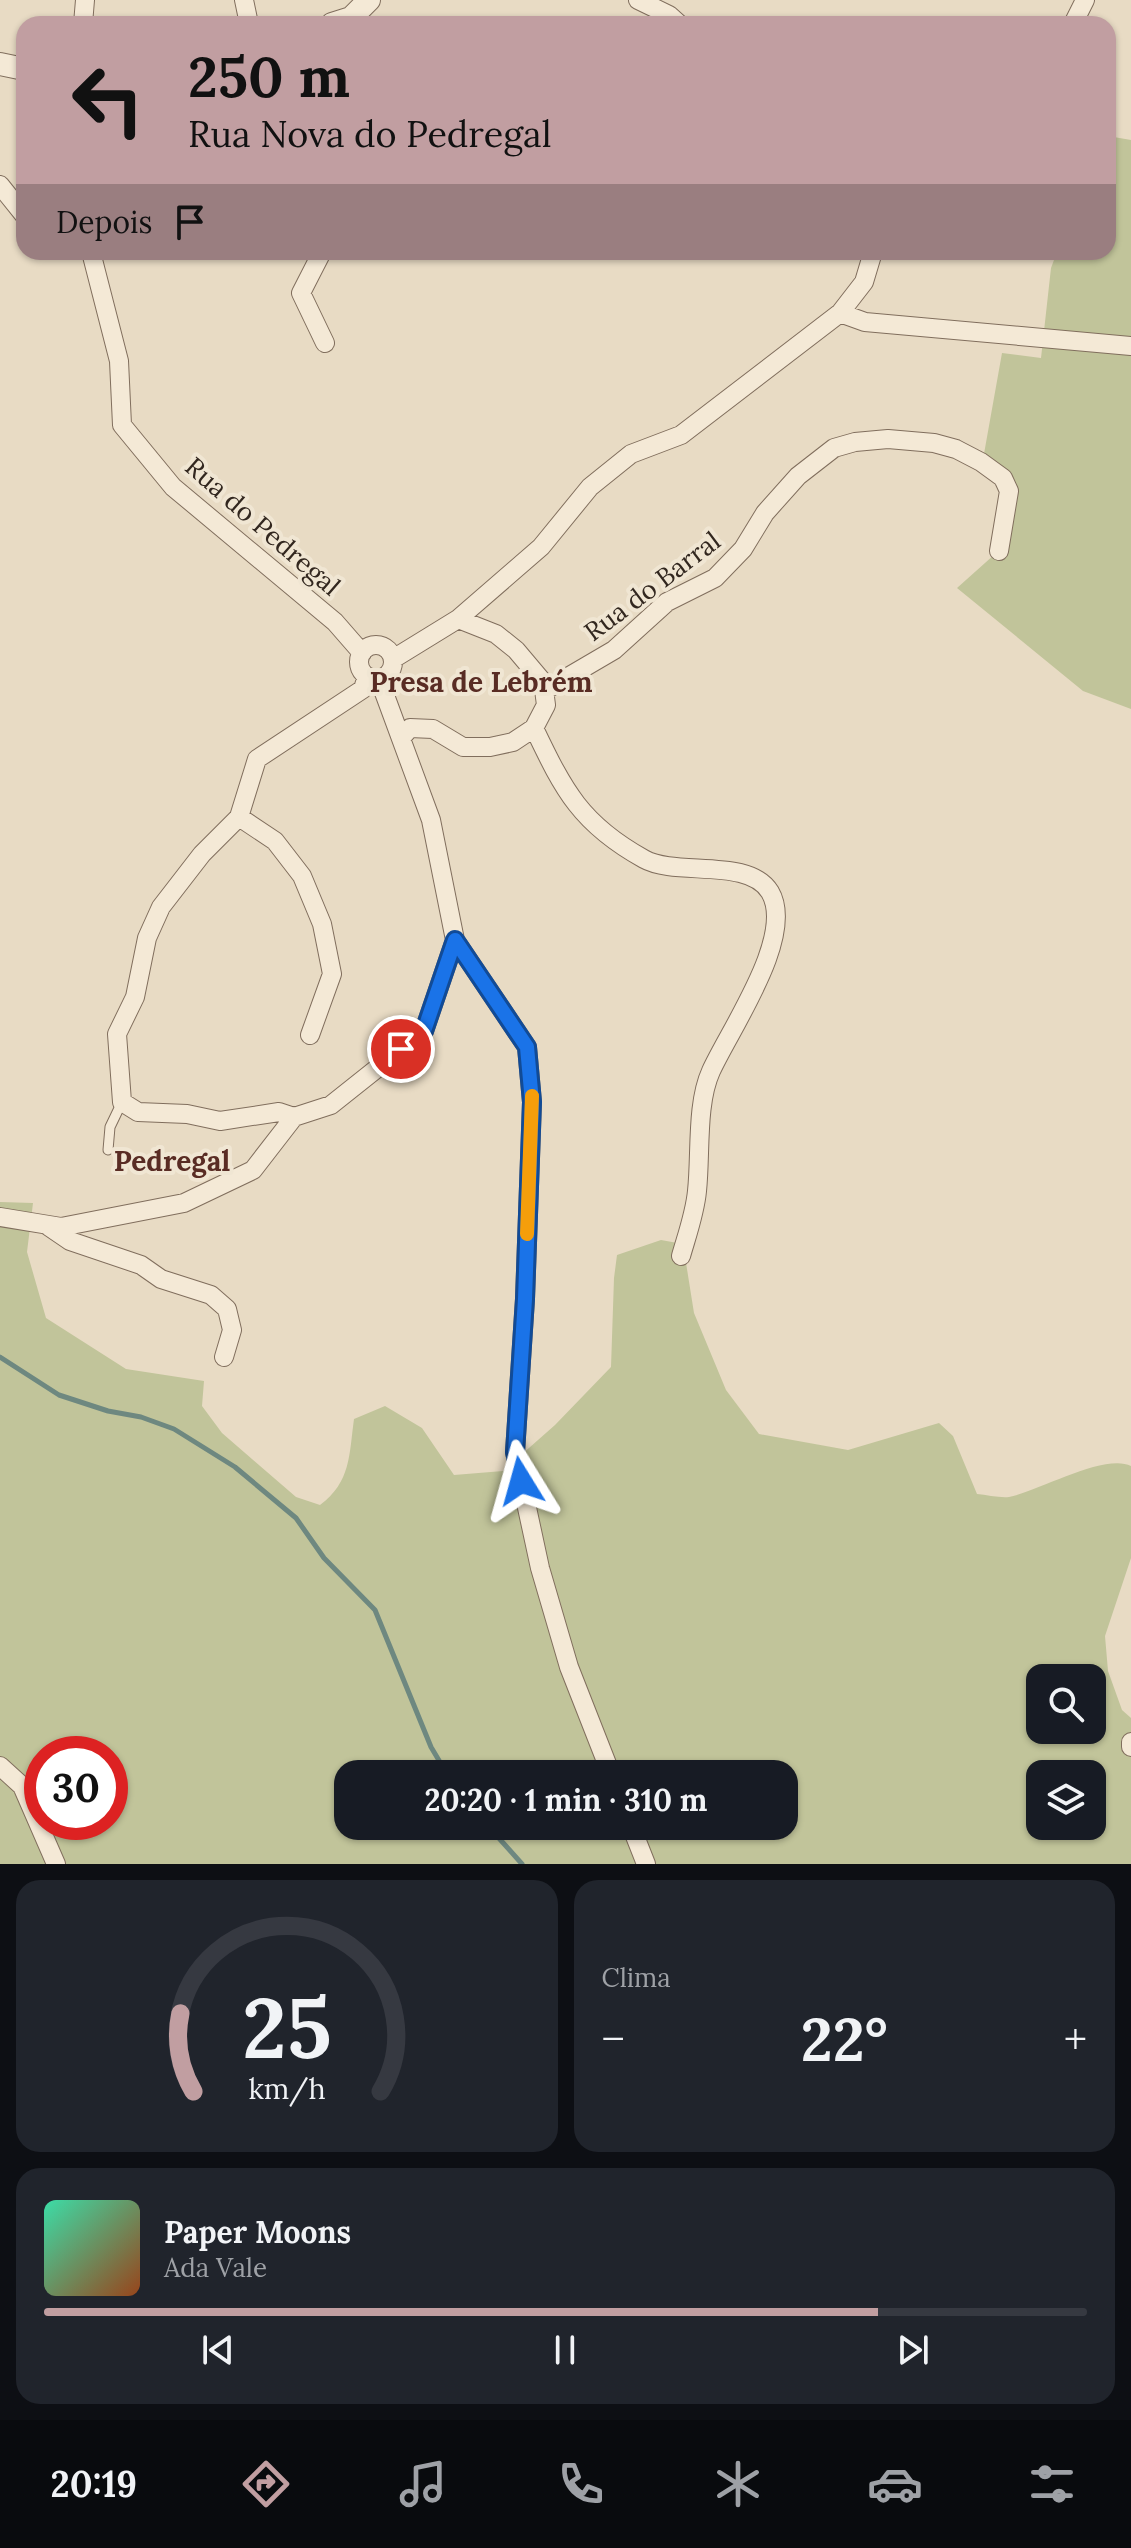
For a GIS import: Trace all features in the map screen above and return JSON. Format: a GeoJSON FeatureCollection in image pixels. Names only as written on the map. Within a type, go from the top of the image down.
{"type":"FeatureCollection","features":[{"type":"Feature","properties":{"kind":"street"},"geometry":{"type":"LineString","coordinates":[[352,16],[369,0]]}},
{"type":"Feature","properties":{"kind":"street"},"geometry":{"type":"LineString","coordinates":[[638,0],[670,16]]}},
{"type":"Feature","properties":{"kind":"street"},"geometry":{"type":"LineString","coordinates":[[0,185],[16,205]]}},
{"type":"Feature","properties":{"kind":"street","name":"Rua do Pedregal"},"geometry":{"type":"LineString","coordinates":[[93,260],[119,361],[122,425],[173,487],[335,622],[362,653]]}},
{"type":"Feature","properties":{"kind":"street"},"geometry":{"type":"LineString","coordinates":[[318,260],[301,293],[325,343]]}},
{"type":"Feature","properties":{"kind":"street"},"geometry":{"type":"LineString","coordinates":[[294,1117],[279,1112],[220,1121],[187,1114],[138,1112],[122,1102],[117,1034],[135,997],[147,938],[161,907],[202,854],[239,817],[257,759],[363,689],[373,678],[389,674],[393,659],[458,619],[541,547],[590,487],[631,454],[681,435],[840,313],[864,282],[871,260]]}},
{"type":"Feature","properties":{"kind":"street"},"geometry":{"type":"LineString","coordinates":[[840,313],[865,322],[1131,346]]}},
{"type":"Feature","properties":{"kind":"street","name":"Rua do Barral"},"geometry":{"type":"LineString","coordinates":[[544,691],[614,650],[667,602],[715,578],[743,549],[765,513],[798,476],[834,448],[855,442],[888,439],[934,443],[956,449],[981,462],[1003,478],[1009,491],[999,551]]}},
{"type":"Feature","properties":{"kind":"street"},"geometry":{"type":"LineString","coordinates":[[401,738],[410,728],[433,729],[463,747],[490,747],[513,742],[534,728],[546,705],[543,682],[516,650],[496,634],[458,619]]}},
{"type":"Feature","properties":{"kind":"street"},"geometry":{"type":"LineString","coordinates":[[393,659],[383,647],[371,646],[362,653],[359,663],[373,678],[401,738],[431,820],[455,940],[527,1047],[532,1102],[525,1299],[515,1452],[540,1568],[569,1667],[606,1760]]}},
{"type":"Feature","properties":{"kind":"street"},"geometry":{"type":"LineString","coordinates":[[534,728],[554,770],[587,819],[646,861],[741,874],[758,881],[769,890],[776,907],[777,924],[771,946],[710,1074],[704,1094],[697,1195],[681,1256]]}},
{"type":"Feature","properties":{"kind":"street"},"geometry":{"type":"LineString","coordinates":[[239,817],[275,841],[302,876],[322,924],[332,974],[310,1035]]}},
{"type":"Feature","properties":{"kind":"street"},"geometry":{"type":"LineString","coordinates":[[0,1217],[61,1227],[184,1203],[253,1170],[294,1117],[331,1105],[424,1031],[455,940]]}},
{"type":"Feature","properties":{"kind":"street"},"geometry":{"type":"LineString","coordinates":[[45,1225],[70,1241],[141,1265],[161,1279],[211,1295],[227,1309],[232,1330],[224,1357]]}},
{"type":"Feature","properties":{"kind":"street"},"geometry":{"type":"LineString","coordinates":[[0,1766],[22,1786],[56,1864]]}},
{"type":"Feature","properties":{"kind":"street"},"geometry":{"type":"LineString","coordinates":[[637,1840],[646,1864]]}},
{"type":"Feature","properties":{"kind":"lane"},"geometry":{"type":"LineString","coordinates":[[108,1150],[110,1127],[122,1102]]}},
{"type":"Feature","properties":{"kind":"green space"},"geometry":{"type":"Polygon","coordinates":[[[1116,137],[1131,140],[1131,709],[1083,691],[957,588],[1004,546],[1015,483],[982,465],[1002,353],[1041,358],[1054,260],[1116,260],[1116,137]]]}},
{"type":"Feature","properties":{"kind":"green space"},"geometry":{"type":"Polygon","coordinates":[[[0,1202],[33,1203],[27,1252],[46,1318],[126,1369],[204,1381],[202,1406],[222,1433],[296,1497],[320,1505],[338,1487],[347,1467],[354,1419],[385,1406],[422,1428],[454,1475],[503,1471],[555,1425],[611,1367],[617,1255],[661,1240],[683,1244],[694,1313],[726,1390],[759,1434],[848,1450],[939,1423],[953,1436],[977,1494],[998,1497],[1009,1497],[1105,1465],[1119,1463],[1131,1466],[1131,1558],[1105,1636],[1108,1671],[1122,1710],[1131,1718],[1131,1864],[0,1864],[0,1202]]]}},
{"type":"Feature","properties":{"kind":"waterway"},"geometry":{"type":"LineString","coordinates":[[0,1357],[59,1395],[174,1429],[235,1467],[296,1518],[324,1558],[375,1610],[439,1760]]}},
{"type":"Feature","properties":{"kind":"waterway"},"geometry":{"type":"LineString","coordinates":[[501,1840],[522,1864]]}},
{"type":"Feature","properties":{"kind":"slow traffic"},"geometry":{"type":"LineString","coordinates":[[527,1234],[532,1096]]}},
{"type":"Feature","properties":{"kind":"district","name":"Presa de Lebrém"},"geometry":{"type":"Point","coordinates":[481,682]}},
{"type":"Feature","properties":{"kind":"district","name":"Pedregal"},"geometry":{"type":"Point","coordinates":[172,1161]}},
{"type":"Feature","properties":{"kind":"route"},"geometry":{"type":"LineString","coordinates":[[401,1049],[424,1031],[455,940],[527,1047],[532,1102],[525,1299],[515,1452],[521,1481]]}}]}
